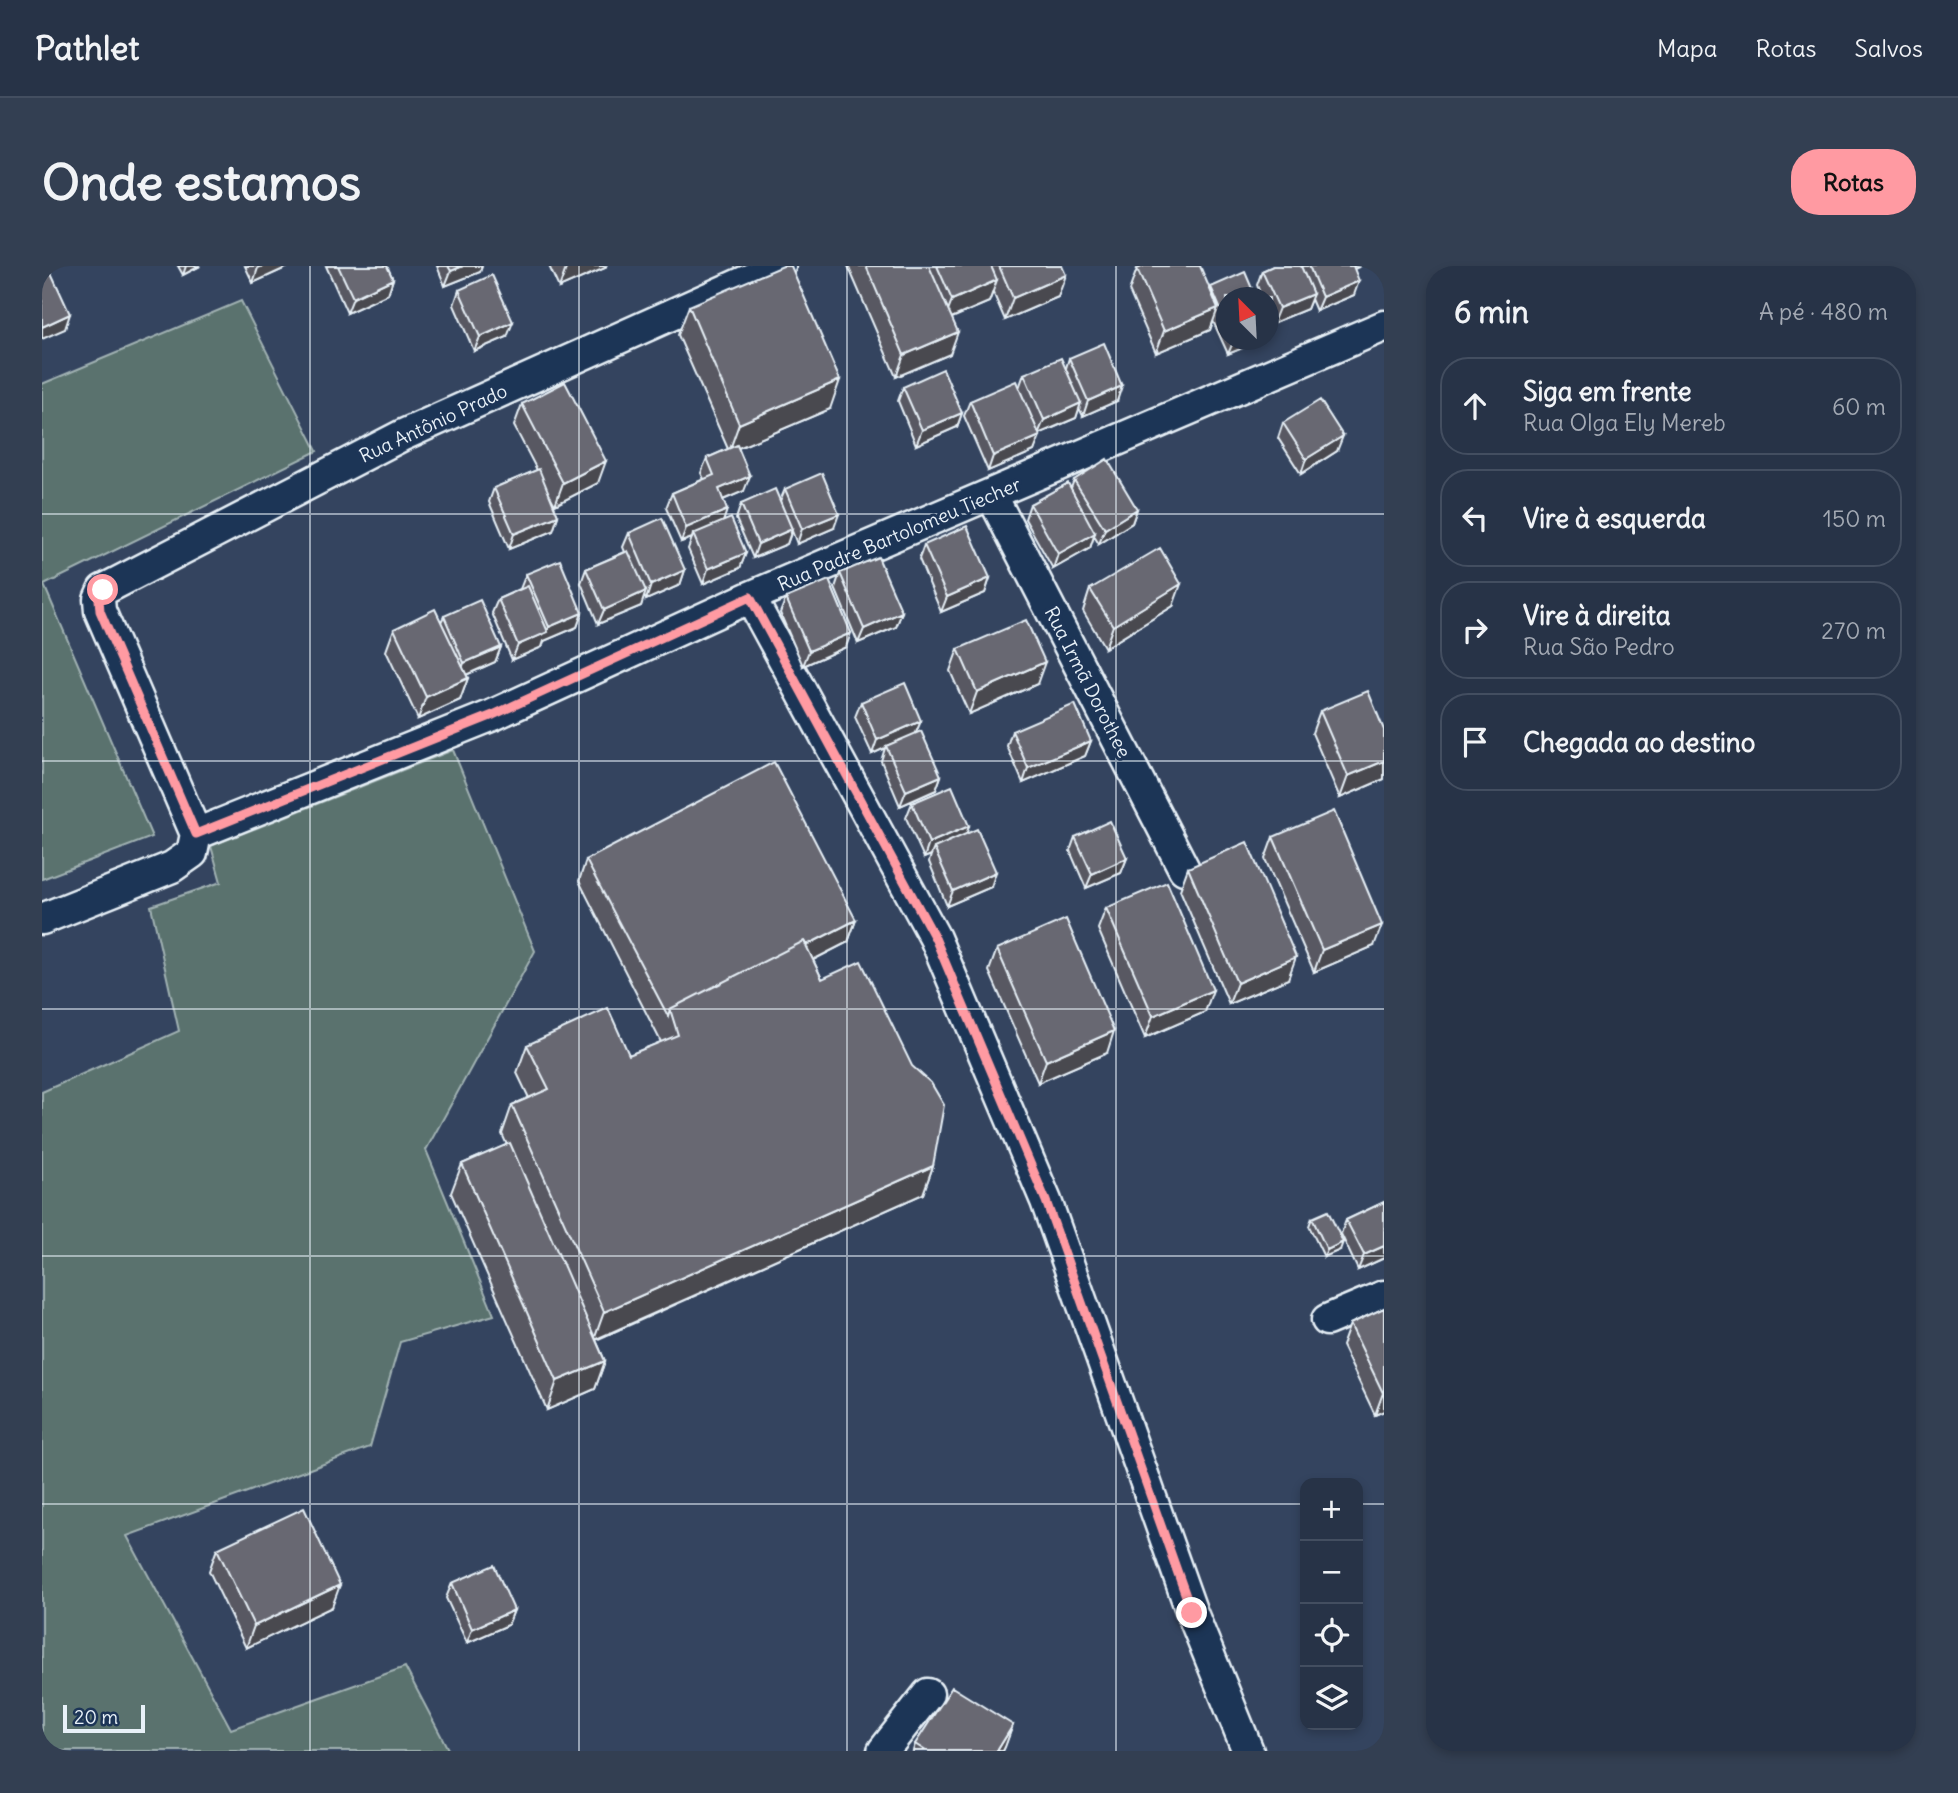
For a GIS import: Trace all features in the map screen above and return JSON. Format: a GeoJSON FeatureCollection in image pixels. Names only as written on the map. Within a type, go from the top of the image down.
{"type":"FeatureCollection","features":[{"type":"Feature","properties":{"kind":"street","name":"Rua Antônio Prado"},"geometry":{"type":"LineString","coordinates":[[196,834],[100,611],[99,599],[103,590],[403,435],[780,266]]}},
{"type":"Feature","properties":{"kind":"street","name":"Rua Padre Bartolomeu Tiecher"},"geometry":{"type":"LineString","coordinates":[[196,834],[493,715],[750,597],[1384,326]]}},
{"type":"Feature","properties":{"kind":"street","name":"Rua Irmã Dorothee"},"geometry":{"type":"LineString","coordinates":[[991,494],[1184,869]]}},
{"type":"Feature","properties":{"kind":"street"},"geometry":{"type":"LineString","coordinates":[[750,597],[935,938],[1046,1201],[1187,1600],[1248,1751]]}},
{"type":"Feature","properties":{"kind":"street"},"geometry":{"type":"LineString","coordinates":[[42,919],[172,867],[192,853],[196,834]]}},
{"type":"Feature","properties":{"kind":"street"},"geometry":{"type":"LineString","coordinates":[[1327,1320],[1384,1296]]}},
{"type":"Feature","properties":{"kind":"street"},"geometry":{"type":"LineString","coordinates":[[883,1751],[928,1694]]}},
{"type":"Feature","properties":{"kind":"green space"},"geometry":{"type":"Polygon","coordinates":[[[241,301],[317,451],[44,585],[152,837],[42,879],[42,384],[241,301]]]}},
{"type":"Feature","properties":{"kind":"green space"},"geometry":{"type":"Polygon","coordinates":[[[453,750],[535,951],[426,1150],[494,1315],[400,1342],[370,1447],[127,1536],[231,1729],[405,1667],[449,1751],[42,1751],[42,1092],[179,1031],[151,906],[221,882],[211,846],[453,750]]]}},
{"type":"Feature","properties":{"kind":"building"},"geometry":{"type":"Polygon","coordinates":[[[42,266],[48,266],[70,314],[42,327],[42,266]]]}},
{"type":"Feature","properties":{"kind":"building"},"geometry":{"type":"Polygon","coordinates":[[[338,266],[387,266],[393,279],[353,298],[338,266]]]}},
{"type":"Feature","properties":{"kind":"building"},"geometry":{"type":"Polygon","coordinates":[[[448,266],[463,266],[451,271],[448,266]]]}},
{"type":"Feature","properties":{"kind":"building"},"geometry":{"type":"Polygon","coordinates":[[[783,266],[791,266],[840,380],[739,424],[689,306],[783,266]]]}},
{"type":"Feature","properties":{"kind":"building"},"geometry":{"type":"Polygon","coordinates":[[[866,266],[929,266],[958,332],[904,355],[866,266]]]}},
{"type":"Feature","properties":{"kind":"building"},"geometry":{"type":"Polygon","coordinates":[[[937,266],[991,266],[997,280],[952,300],[937,266]]]}},
{"type":"Feature","properties":{"kind":"building"},"geometry":{"type":"Polygon","coordinates":[[[999,266],[1062,266],[1066,275],[1013,298],[999,266]]]}},
{"type":"Feature","properties":{"kind":"building"},"geometry":{"type":"Polygon","coordinates":[[[1144,266],[1200,266],[1216,309],[1164,331],[1137,269],[1144,266]]]}},
{"type":"Feature","properties":{"kind":"building"},"geometry":{"type":"Polygon","coordinates":[[[1273,266],[1301,266],[1313,294],[1279,308],[1279,287],[1269,287],[1262,271],[1273,266]]]}},
{"type":"Feature","properties":{"kind":"building"},"geometry":{"type":"Polygon","coordinates":[[[1309,266],[1353,266],[1359,281],[1322,297],[1309,266]]]}},
{"type":"Feature","properties":{"kind":"building"},"geometry":{"type":"Polygon","coordinates":[[[1245,272],[1251,287],[1216,287],[1216,299],[1211,287],[1245,272]]]}},
{"type":"Feature","properties":{"kind":"building"},"geometry":{"type":"Polygon","coordinates":[[[492,275],[513,322],[480,337],[459,290],[492,275]]]}},
{"type":"Feature","properties":{"kind":"building"},"geometry":{"type":"Polygon","coordinates":[[[1104,343],[1122,386],[1088,401],[1069,358],[1104,343]]]}},
{"type":"Feature","properties":{"kind":"building"},"geometry":{"type":"Polygon","coordinates":[[[1061,358],[1081,403],[1044,420],[1024,374],[1061,358]]]}},
{"type":"Feature","properties":{"kind":"building"},"geometry":{"type":"Polygon","coordinates":[[[943,369],[962,413],[922,430],[903,387],[943,369]]]}},
{"type":"Feature","properties":{"kind":"building"},"geometry":{"type":"Polygon","coordinates":[[[1016,381],[1040,436],[993,456],[970,401],[1016,381]]]}},
{"type":"Feature","properties":{"kind":"building"},"geometry":{"type":"Polygon","coordinates":[[[565,382],[606,461],[563,483],[522,404],[565,382]]]}},
{"type":"Feature","properties":{"kind":"building"},"geometry":{"type":"Polygon","coordinates":[[[1320,400],[1343,436],[1306,459],[1283,423],[1320,400]]]}},
{"type":"Feature","properties":{"kind":"building"},"geometry":{"type":"Polygon","coordinates":[[[737,445],[750,476],[719,489],[727,510],[686,528],[672,493],[714,475],[707,458],[737,445]]]}},
{"type":"Feature","properties":{"kind":"building"},"geometry":{"type":"Polygon","coordinates":[[[1107,459],[1137,509],[1105,529],[1074,480],[1107,459]]]}},
{"type":"Feature","properties":{"kind":"building"},"geometry":{"type":"Polygon","coordinates":[[[539,469],[558,516],[514,534],[494,488],[539,469]]]}},
{"type":"Feature","properties":{"kind":"building"},"geometry":{"type":"Polygon","coordinates":[[[822,473],[839,514],[802,529],[785,489],[822,473]]]}},
{"type":"Feature","properties":{"kind":"building"},"geometry":{"type":"Polygon","coordinates":[[[1068,483],[1095,533],[1058,554],[1030,504],[1068,483]]]}},
{"type":"Feature","properties":{"kind":"building"},"geometry":{"type":"Polygon","coordinates":[[[775,489],[792,529],[758,544],[741,504],[775,489]]]}},
{"type":"Feature","properties":{"kind":"building"},"geometry":{"type":"Polygon","coordinates":[[[662,518],[685,570],[651,585],[629,533],[662,518]]]}},
{"type":"Feature","properties":{"kind":"building"},"geometry":{"type":"Polygon","coordinates":[[[731,518],[746,553],[708,569],[693,534],[731,518]]]}},
{"type":"Feature","properties":{"kind":"building"},"geometry":{"type":"Polygon","coordinates":[[[967,526],[990,578],[947,597],[924,545],[967,526]]]}},
{"type":"Feature","properties":{"kind":"building"},"geometry":{"type":"Polygon","coordinates":[[[1160,548],[1181,584],[1113,626],[1090,589],[1160,548]]]}},
{"type":"Feature","properties":{"kind":"building"},"geometry":{"type":"Polygon","coordinates":[[[628,551],[646,591],[604,610],[586,569],[628,551]]]}},
{"type":"Feature","properties":{"kind":"building"},"geometry":{"type":"Polygon","coordinates":[[[878,557],[902,612],[864,629],[840,573],[878,557]]]}},
{"type":"Feature","properties":{"kind":"building"},"geometry":{"type":"Polygon","coordinates":[[[560,560],[582,613],[549,627],[526,574],[560,560]]]}},
{"type":"Feature","properties":{"kind":"building"},"geometry":{"type":"Polygon","coordinates":[[[829,580],[851,633],[809,651],[786,598],[829,580]]]}},
{"type":"Feature","properties":{"kind":"building"},"geometry":{"type":"Polygon","coordinates":[[[528,586],[548,632],[518,645],[498,599],[528,586]]]}},
{"type":"Feature","properties":{"kind":"building"},"geometry":{"type":"Polygon","coordinates":[[[480,600],[501,647],[464,663],[444,616],[480,600]]]}},
{"type":"Feature","properties":{"kind":"building"},"geometry":{"type":"Polygon","coordinates":[[[435,609],[468,678],[426,697],[394,629],[435,609]]]}},
{"type":"Feature","properties":{"kind":"building"},"geometry":{"type":"Polygon","coordinates":[[[1026,620],[1045,662],[977,692],[958,649],[1026,620]]]}},
{"type":"Feature","properties":{"kind":"building"},"geometry":{"type":"Polygon","coordinates":[[[905,683],[921,721],[877,740],[861,702],[905,683]]]}},
{"type":"Feature","properties":{"kind":"building"},"geometry":{"type":"Polygon","coordinates":[[[1368,691],[1384,730],[1384,761],[1348,776],[1320,711],[1368,691]]]}},
{"type":"Feature","properties":{"kind":"building"},"geometry":{"type":"Polygon","coordinates":[[[1075,704],[1091,741],[1028,768],[1012,731],[1075,704]]]}},
{"type":"Feature","properties":{"kind":"building"},"geometry":{"type":"Polygon","coordinates":[[[921,731],[941,776],[906,791],[886,746],[921,731]]]}},
{"type":"Feature","properties":{"kind":"building"},"geometry":{"type":"Polygon","coordinates":[[[774,762],[856,920],[807,945],[804,941],[670,1009],[668,1016],[586,860],[774,762]]]}},
{"type":"Feature","properties":{"kind":"building"},"geometry":{"type":"Polygon","coordinates":[[[952,786],[969,826],[929,843],[912,803],[952,786]]]}},
{"type":"Feature","properties":{"kind":"building"},"geometry":{"type":"Polygon","coordinates":[[[1334,811],[1382,925],[1322,950],[1273,837],[1334,811]]]}},
{"type":"Feature","properties":{"kind":"building"},"geometry":{"type":"Polygon","coordinates":[[[1110,821],[1127,858],[1092,874],[1075,837],[1110,821]]]}},
{"type":"Feature","properties":{"kind":"building"},"geometry":{"type":"Polygon","coordinates":[[[977,829],[996,872],[953,891],[934,848],[977,829]]]}},
{"type":"Feature","properties":{"kind":"building"},"geometry":{"type":"Polygon","coordinates":[[[1247,842],[1296,957],[1237,983],[1188,868],[1247,842]]]}},
{"type":"Feature","properties":{"kind":"building"},"geometry":{"type":"Polygon","coordinates":[[[1167,882],[1213,990],[1153,1016],[1106,908],[1167,882]]]}},
{"type":"Feature","properties":{"kind":"building"},"geometry":{"type":"Polygon","coordinates":[[[1066,919],[1114,1031],[1046,1061],[997,949],[1066,919]]]}},
{"type":"Feature","properties":{"kind":"building"},"geometry":{"type":"Polygon","coordinates":[[[804,941],[822,979],[861,961],[912,1066],[931,1083],[944,1105],[933,1166],[604,1312],[512,1105],[549,1089],[527,1045],[608,1008],[629,1055],[678,1035],[670,1009],[804,941]]]}},
{"type":"Feature","properties":{"kind":"building"},"geometry":{"type":"Polygon","coordinates":[[[510,1143],[605,1361],[557,1381],[462,1164],[510,1143]]]}},
{"type":"Feature","properties":{"kind":"building"},"geometry":{"type":"Polygon","coordinates":[[[1384,1202],[1384,1246],[1364,1255],[1346,1220],[1384,1202]]]}},
{"type":"Feature","properties":{"kind":"building"},"geometry":{"type":"Polygon","coordinates":[[[1328,1211],[1343,1242],[1327,1250],[1312,1218],[1328,1211]]]}},
{"type":"Feature","properties":{"kind":"building"},"geometry":{"type":"Polygon","coordinates":[[[1384,1308],[1384,1393],[1383,1393],[1350,1324],[1384,1308]]]}},
{"type":"Feature","properties":{"kind":"building"},"geometry":{"type":"Polygon","coordinates":[[[304,1508],[340,1585],[254,1626],[217,1549],[304,1508]]]}},
{"type":"Feature","properties":{"kind":"building"},"geometry":{"type":"Polygon","coordinates":[[[494,1565],[514,1610],[472,1629],[452,1583],[494,1565]]]}},
{"type":"Feature","properties":{"kind":"building"},"geometry":{"type":"Polygon","coordinates":[[[952,1687],[1013,1725],[997,1751],[926,1751],[915,1744],[952,1687]]]}},
{"type":"Feature","properties":{"kind":"route"},"geometry":{"type":"LineString","coordinates":[[103,590],[99,599],[100,611],[196,834],[493,715],[750,597],[935,938],[1046,1201],[1192,1613]]}}]}
